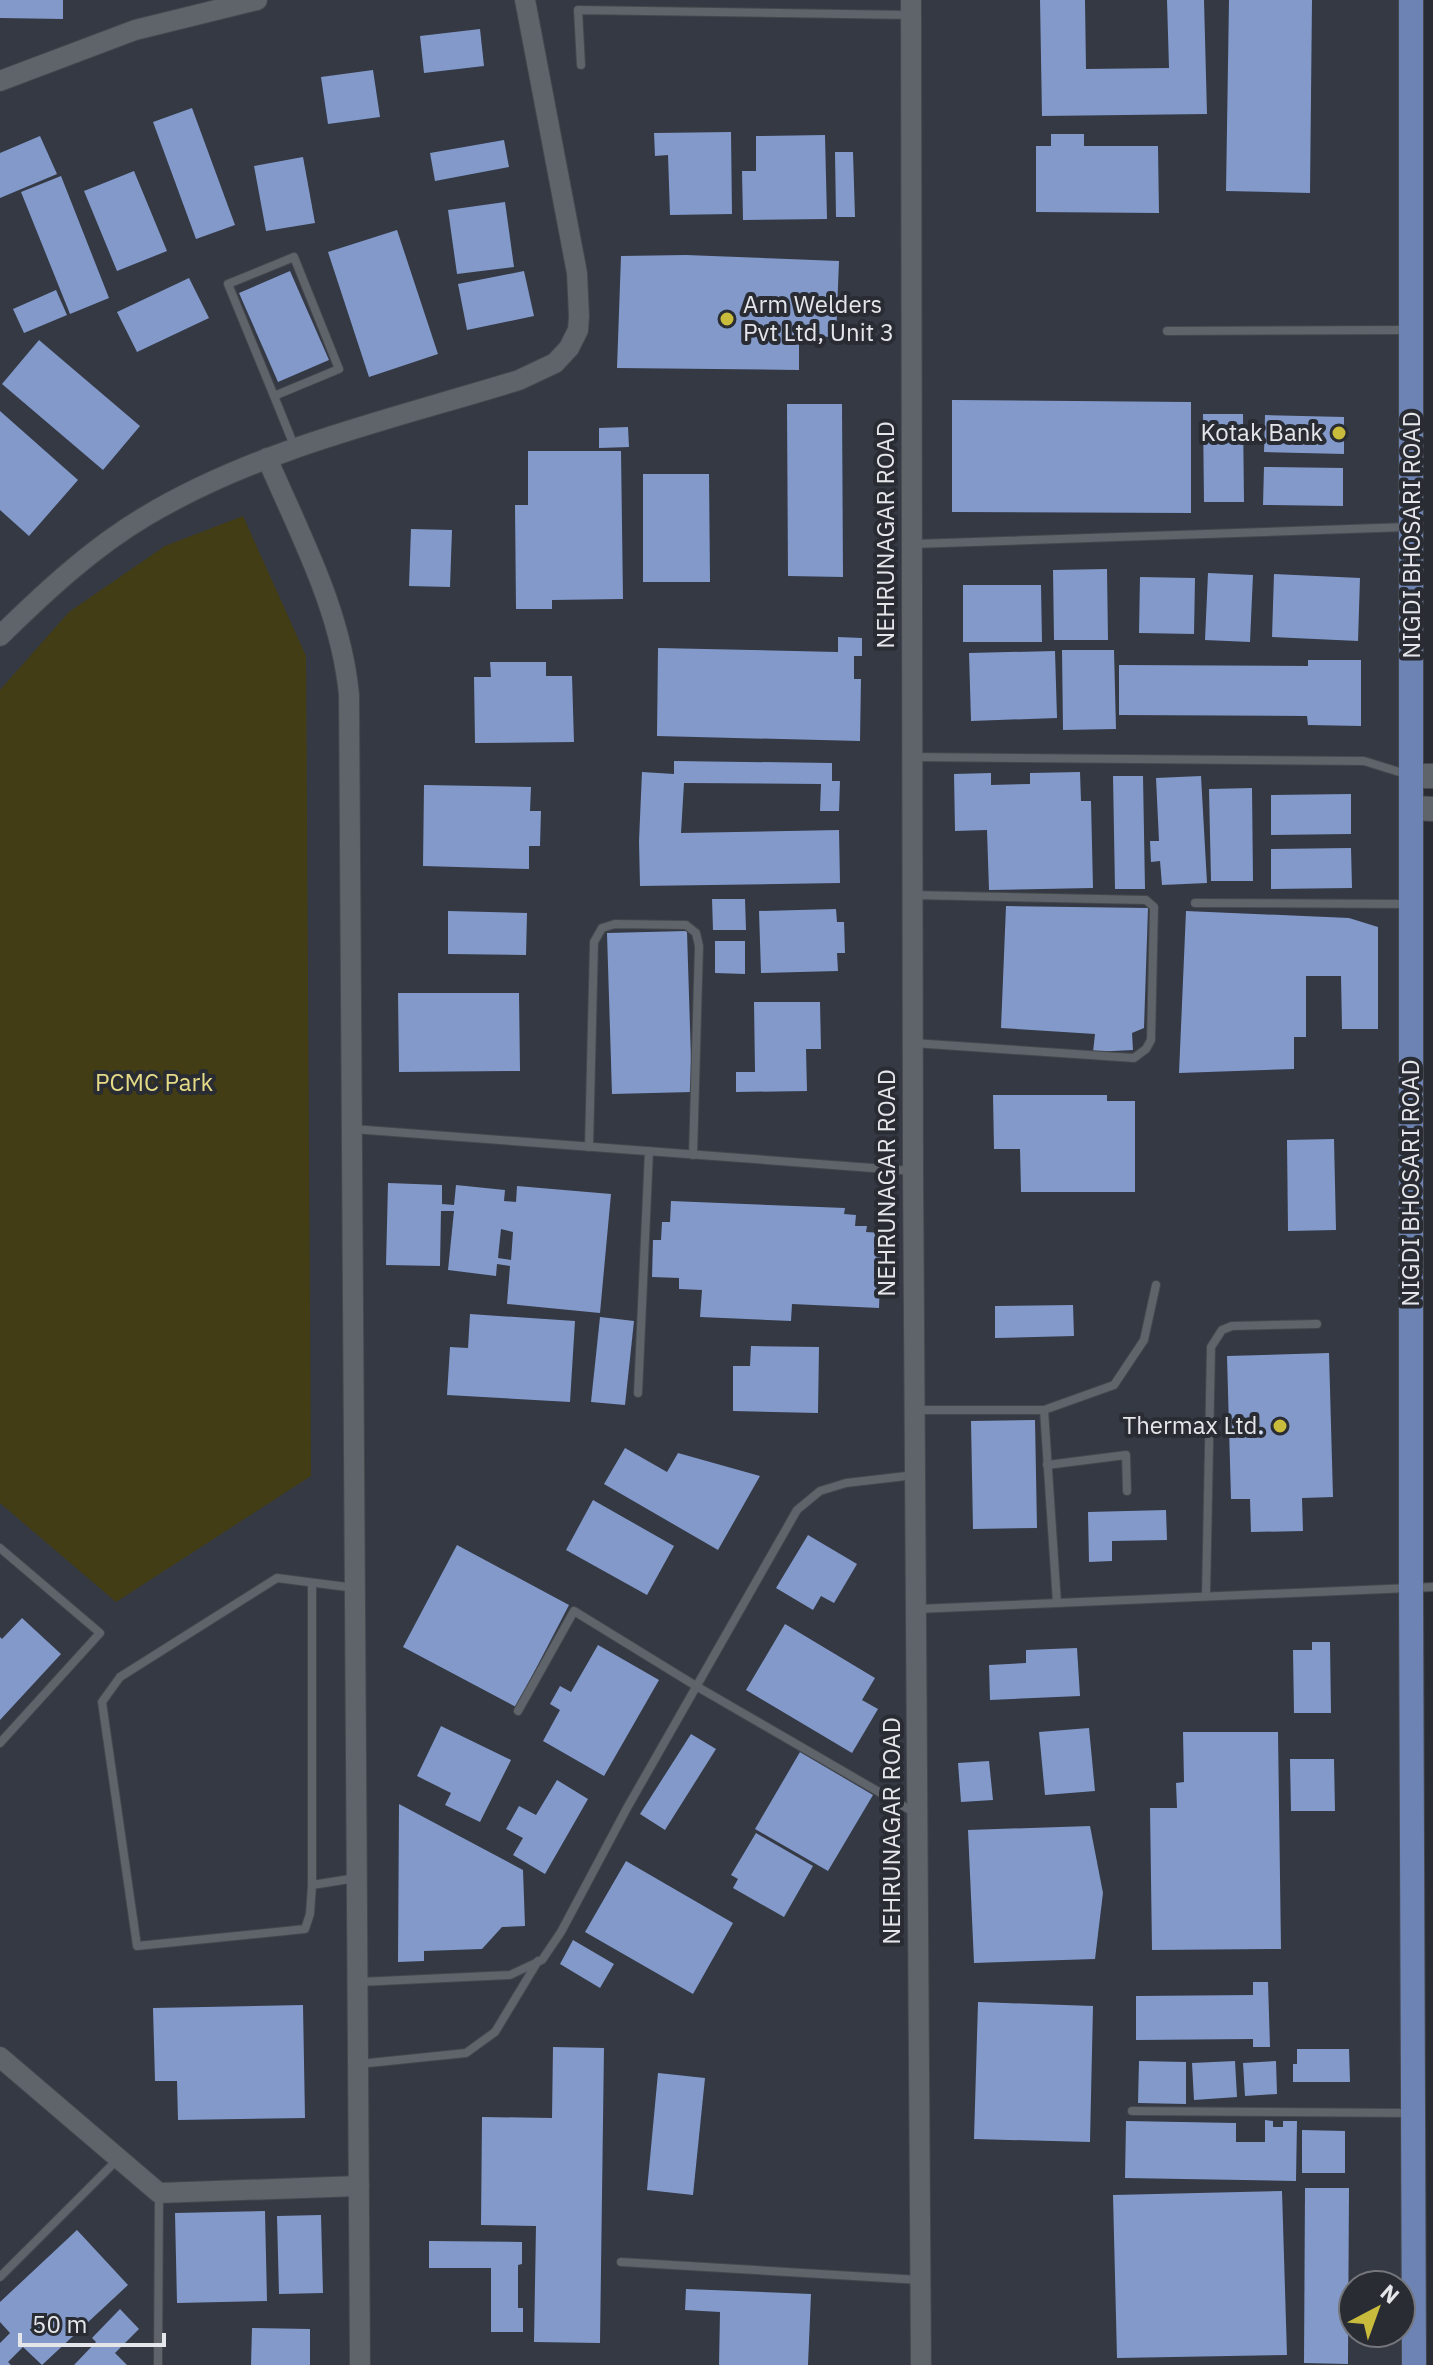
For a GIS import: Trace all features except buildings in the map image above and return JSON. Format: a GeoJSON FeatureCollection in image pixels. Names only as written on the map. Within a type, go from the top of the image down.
{"type":"FeatureCollection","features":[{"type":"Feature","properties":{"kind":"main road","name":"NIGDI BHOSARI ROAD"},"geometry":{"type":"LineString","coordinates":[[1411,0],[1412,527],[1422,776],[1422,809],[1412,904],[1422,1587],[1413,2113],[1414,2365]]}},
{"type":"Feature","properties":{"kind":"street"},"geometry":{"type":"LineString","coordinates":[[0,81],[135,30],[257,0]]}},
{"type":"Feature","properties":{"kind":"street"},"geometry":{"type":"LineString","coordinates":[[0,636],[63,578],[122,532],[193,490],[267,458],[541,372],[569,348],[578,330],[577,273],[525,0]]}},
{"type":"Feature","properties":{"kind":"street","name":"NEHRUNAGAR ROAD"},"geometry":{"type":"LineString","coordinates":[[911,8],[912,1043],[921,2365]]}},
{"type":"Feature","properties":{"kind":"street"},"geometry":{"type":"LineString","coordinates":[[267,458],[331,606],[347,668],[349,695],[360,2365]]}},
{"type":"Feature","properties":{"kind":"street"},"geometry":{"type":"LineString","coordinates":[[0,2057],[159,2193],[359,2186]]}},
{"type":"Feature","properties":{"kind":"lane"},"geometry":{"type":"LineString","coordinates":[[735,0],[735,12]]}},
{"type":"Feature","properties":{"kind":"lane"},"geometry":{"type":"LineString","coordinates":[[581,65],[578,10],[735,12],[911,8]]}},
{"type":"Feature","properties":{"kind":"lane"},"geometry":{"type":"LineString","coordinates":[[274,396],[339,369],[294,257],[228,284],[274,396],[296,449]]}},
{"type":"Feature","properties":{"kind":"lane"},"geometry":{"type":"LineString","coordinates":[[1167,331],[1411,330]]}},
{"type":"Feature","properties":{"kind":"lane"},"geometry":{"type":"LineString","coordinates":[[912,545],[1412,527]]}},
{"type":"Feature","properties":{"kind":"lane"},"geometry":{"type":"LineString","coordinates":[[912,757],[1364,761],[1422,776]]}},
{"type":"Feature","properties":{"kind":"lane"},"geometry":{"type":"LineString","coordinates":[[912,895],[1146,900],[1154,907],[1151,1040],[1146,1049],[1134,1058],[912,1043]]}},
{"type":"Feature","properties":{"kind":"lane"},"geometry":{"type":"LineString","coordinates":[[1195,903],[1412,904]]}},
{"type":"Feature","properties":{"kind":"lane"},"geometry":{"type":"LineString","coordinates":[[589,1147],[594,942],[602,928],[615,924],[686,925],[696,933],[699,946],[693,1155]]}},
{"type":"Feature","properties":{"kind":"lane"},"geometry":{"type":"LineString","coordinates":[[352,1129],[913,1171]]}},
{"type":"Feature","properties":{"kind":"lane"},"geometry":{"type":"LineString","coordinates":[[638,1393],[649,1151]]}},
{"type":"Feature","properties":{"kind":"lane"},"geometry":{"type":"LineString","coordinates":[[915,1410],[1044,1410],[1114,1385],[1144,1340],[1156,1285]]}},
{"type":"Feature","properties":{"kind":"lane"},"geometry":{"type":"LineString","coordinates":[[1206,1596],[1211,1347],[1222,1330],[1232,1326],[1317,1324]]}},
{"type":"Feature","properties":{"kind":"lane"},"geometry":{"type":"LineString","coordinates":[[1044,1410],[1057,1603]]}},
{"type":"Feature","properties":{"kind":"lane"},"geometry":{"type":"LineString","coordinates":[[1047,1465],[1126,1455],[1127,1491]]}},
{"type":"Feature","properties":{"kind":"lane"},"geometry":{"type":"LineString","coordinates":[[358,2064],[466,2053],[495,2032],[561,1932],[797,1510],[820,1491],[846,1483],[916,1475]]}},
{"type":"Feature","properties":{"kind":"lane"},"geometry":{"type":"LineString","coordinates":[[0,1548],[100,1633],[0,1743]]}},
{"type":"Feature","properties":{"kind":"lane"},"geometry":{"type":"LineString","coordinates":[[312,1583],[312,1885],[310,1914],[305,1929],[137,1946],[102,1702],[120,1677],[277,1578],[355,1588]]}},
{"type":"Feature","properties":{"kind":"lane"},"geometry":{"type":"LineString","coordinates":[[916,1609],[1422,1587]]}},
{"type":"Feature","properties":{"kind":"lane"},"geometry":{"type":"LineString","coordinates":[[518,1711],[574,1611],[917,1815]]}},
{"type":"Feature","properties":{"kind":"lane"},"geometry":{"type":"LineString","coordinates":[[312,1885],[357,1878]]}},
{"type":"Feature","properties":{"kind":"lane"},"geometry":{"type":"LineString","coordinates":[[357,1982],[510,1975],[539,1961]]}},
{"type":"Feature","properties":{"kind":"lane"},"geometry":{"type":"LineString","coordinates":[[1132,2111],[1413,2113]]}},
{"type":"Feature","properties":{"kind":"lane"},"geometry":{"type":"LineString","coordinates":[[0,2277],[118,2159]]}},
{"type":"Feature","properties":{"kind":"lane"},"geometry":{"type":"LineString","coordinates":[[158,2365],[159,2193]]}},
{"type":"Feature","properties":{"kind":"lane"},"geometry":{"type":"LineString","coordinates":[[621,2262],[921,2280]]}},
{"type":"Feature","properties":{"kind":"shaded area"},"geometry":{"type":"Polygon","coordinates":[[[0,0],[1405,0],[1406,2269],[1337,2269],[1337,2349],[1406,2349],[1406,2365],[0,2365],[0,0]]]}},
{"type":"Feature","properties":{"kind":"green space","name":"PCMC Park"},"geometry":{"type":"Polygon","coordinates":[[[243,516],[306,656],[311,1476],[116,1602],[0,1503],[0,690],[69,612],[165,546],[243,516]]]}},
{"type":"Feature","properties":{"kind":"place","name":"Arm Welders Pvt Ltd, Unit 3"},"geometry":{"type":"Point","coordinates":[727,319]}},
{"type":"Feature","properties":{"kind":"place","name":"Kotak Bank"},"geometry":{"type":"Point","coordinates":[1339,433]}},
{"type":"Feature","properties":{"kind":"place","name":"Thermax Ltd."},"geometry":{"type":"Point","coordinates":[1280,1426]}}]}
